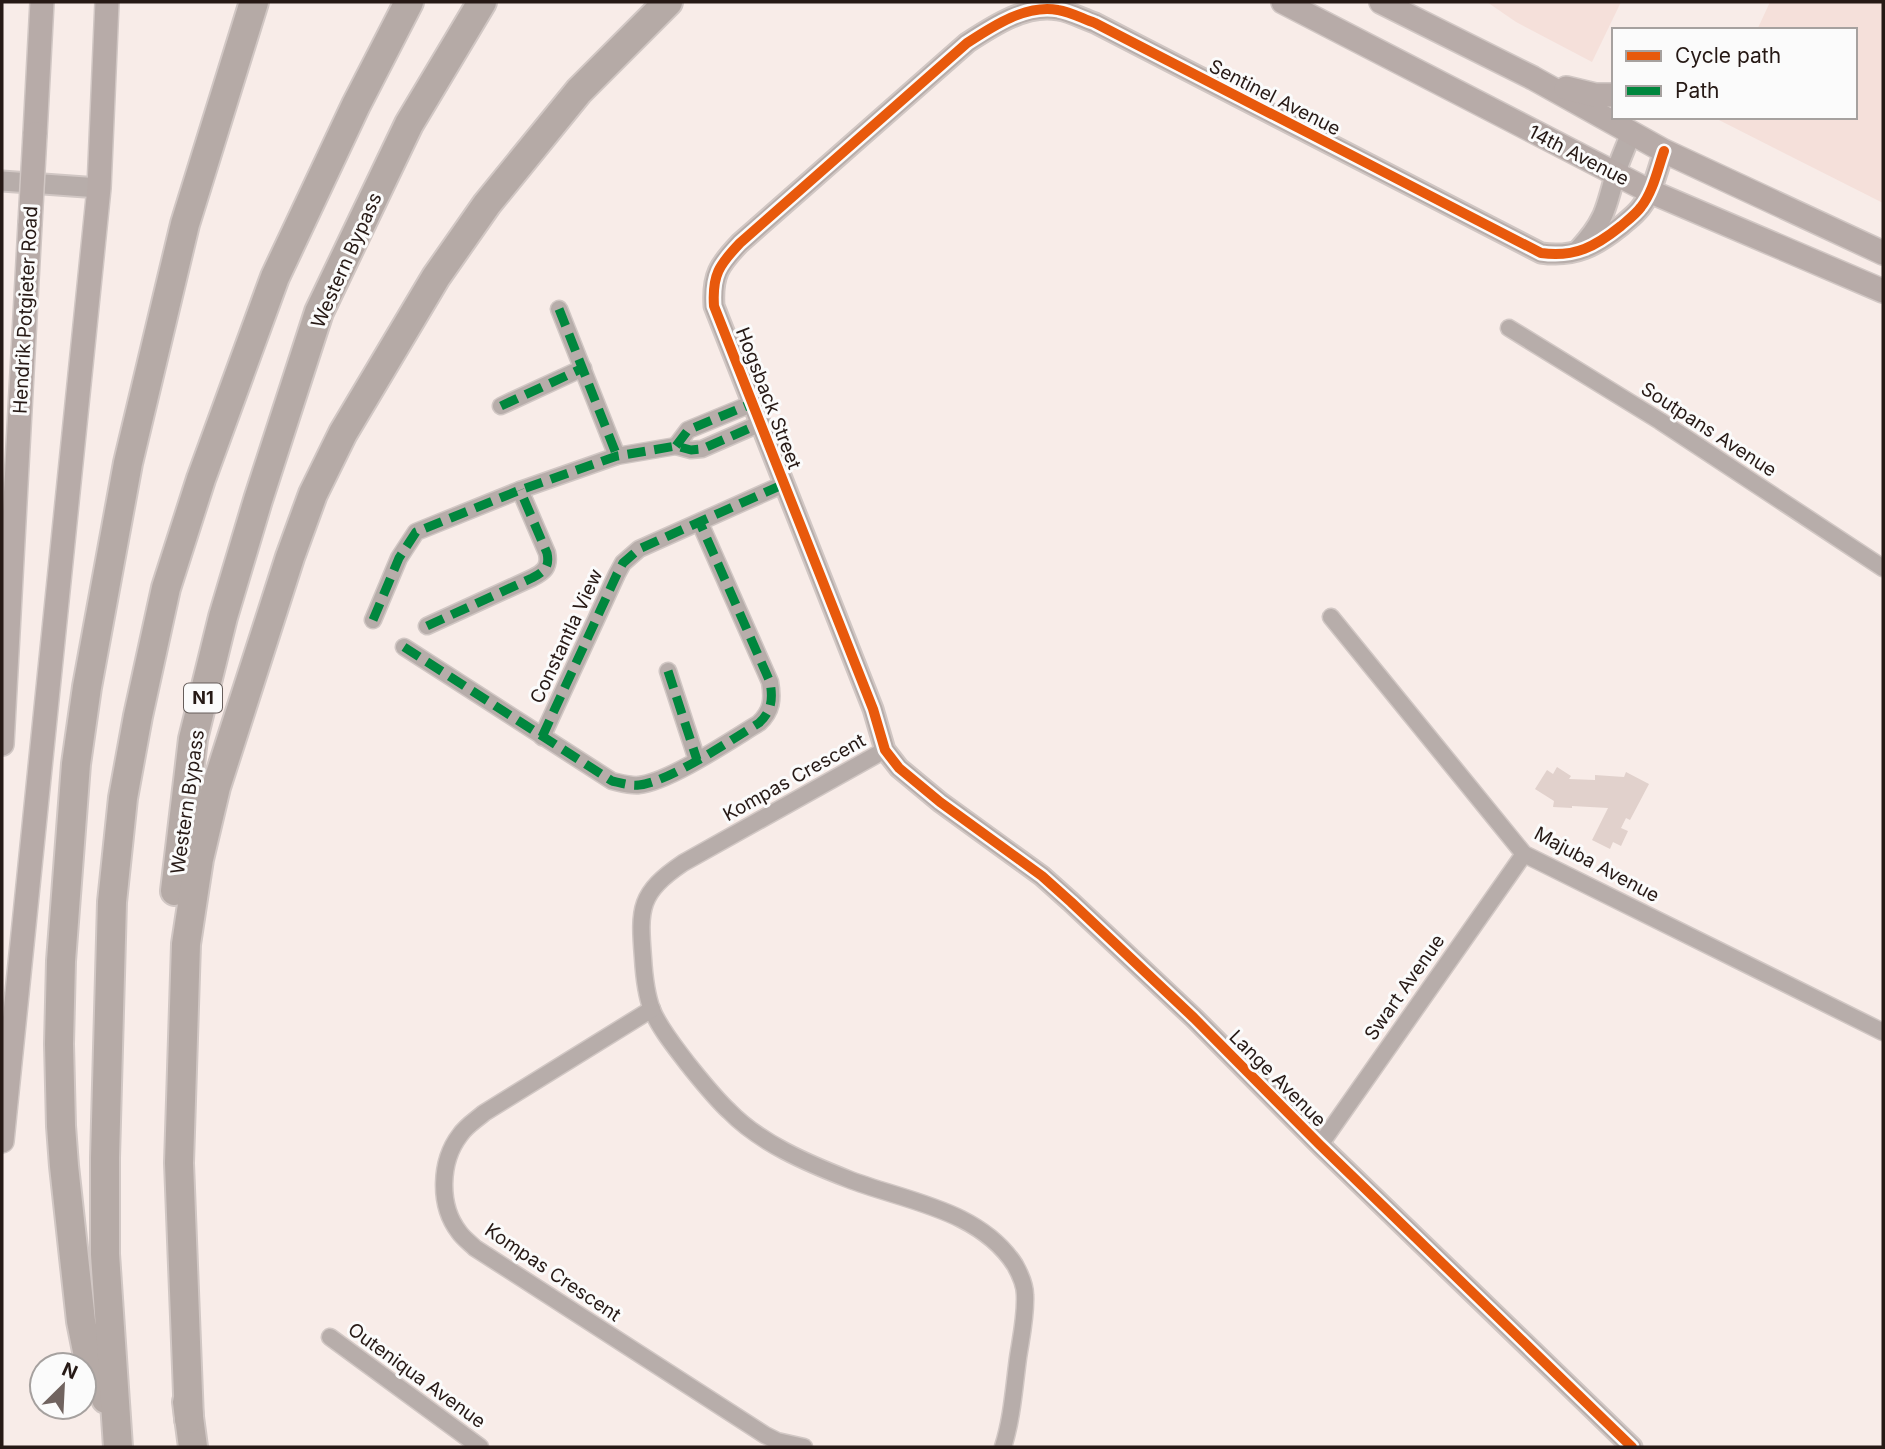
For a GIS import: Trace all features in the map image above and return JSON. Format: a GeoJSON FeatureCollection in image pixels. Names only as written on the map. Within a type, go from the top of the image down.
{"type":"FeatureCollection","features":[{"type":"Feature","properties":{"kind":"highway"},"geometry":{"type":"LineString","coordinates":[[116,1434],[88,1356],[76,1281],[62,1139],[59,1044],[61,961],[76,764],[87,687],[128,463],[185,224],[254,2]]}},
{"type":"Feature","properties":{"kind":"highway"},"geometry":{"type":"LineString","coordinates":[[116,1434],[105,1254],[112,902],[123,799],[138,716],[166,588],[201,480],[275,277],[356,105],[410,2]]}},
{"type":"Feature","properties":{"kind":"highway","name":"Western Bypass"},"geometry":{"type":"LineString","coordinates":[[193,1447],[161,1209],[161,1110],[173,913],[193,739],[223,617],[319,312],[410,124],[482,2]]}},
{"type":"Feature","properties":{"kind":"highway"},"geometry":{"type":"LineString","coordinates":[[189,1419],[179,1163],[186,944],[199,859],[216,787],[290,557],[313,494],[343,433],[436,277],[487,204],[579,91],[668,2]]}},
{"type":"Feature","properties":{"kind":"main road","name":"Hendrik Potgieter Road"},"geometry":{"type":"LineString","coordinates":[[2,744],[42,2]]}},
{"type":"Feature","properties":{"kind":"main road"},"geometry":{"type":"LineString","coordinates":[[2,1141],[99,188],[107,2]]}},
{"type":"Feature","properties":{"kind":"main road","name":"14th Avenue"},"geometry":{"type":"LineString","coordinates":[[1283,2],[1649,191],[1883,291]]}},
{"type":"Feature","properties":{"kind":"main road"},"geometry":{"type":"LineString","coordinates":[[1381,2],[1533,78],[1664,151],[1883,253]]}},
{"type":"Feature","properties":{"kind":"main road"},"geometry":{"type":"LineString","coordinates":[[1533,78],[1595,95],[1612,95]]}},
{"type":"Feature","properties":{"kind":"street","name":"Sentinel Avenue"},"geometry":{"type":"LineString","coordinates":[[885,116],[967,43],[997,23],[1038,10],[1058,10],[1095,23],[1526,246],[1553,255],[1602,242],[1643,206],[1664,151]]}},
{"type":"Feature","properties":{"kind":"street","name":"Hogsback Street"},"geometry":{"type":"LineString","coordinates":[[885,116],[740,243],[718,269],[713,292],[714,306],[873,709],[885,750]]}},
{"type":"Feature","properties":{"kind":"street"},"geometry":{"type":"LineString","coordinates":[[1579,250],[1592,235],[1606,211],[1631,133]]}},
{"type":"Feature","properties":{"kind":"street"},"geometry":{"type":"LineString","coordinates":[[2,181],[99,188]]}},
{"type":"Feature","properties":{"kind":"street"},"geometry":{"type":"LineString","coordinates":[[559,309],[617,456]]}},
{"type":"Feature","properties":{"kind":"street","name":"Soutpans Avenue"},"geometry":{"type":"LineString","coordinates":[[1510,328],[1660,421],[1883,568]]}},
{"type":"Feature","properties":{"kind":"street"},"geometry":{"type":"LineString","coordinates":[[501,406],[583,368]]}},
{"type":"Feature","properties":{"kind":"street"},"geometry":{"type":"LineString","coordinates":[[676,446],[688,430],[751,404]]}},
{"type":"Feature","properties":{"kind":"street"},"geometry":{"type":"LineString","coordinates":[[373,620],[399,558],[416,532],[520,489],[617,456],[676,446],[691,450],[702,449],[759,424]]}},
{"type":"Feature","properties":{"kind":"street","name":"Constantla View"},"geometry":{"type":"LineString","coordinates":[[542,737],[623,563],[639,549],[784,484]]}},
{"type":"Feature","properties":{"kind":"street"},"geometry":{"type":"LineString","coordinates":[[427,626],[546,569],[549,563],[547,553],[520,489]]}},
{"type":"Feature","properties":{"kind":"street"},"geometry":{"type":"LineString","coordinates":[[404,647],[612,781],[637,785],[652,783],[760,723],[772,705],[770,682],[700,523]]}},
{"type":"Feature","properties":{"kind":"street","name":"Majuba Avenue"},"geometry":{"type":"LineString","coordinates":[[1331,617],[1524,854],[1883,1032]]}},
{"type":"Feature","properties":{"kind":"street"},"geometry":{"type":"LineString","coordinates":[[668,671],[697,760]]}},
{"type":"Feature","properties":{"kind":"street","name":"Kompas Crescent"},"geometry":{"type":"LineString","coordinates":[[885,750],[682,863],[664,876],[641,910],[645,980],[652,1009],[662,1027],[694,1071],[730,1112],[750,1128],[806,1161],[850,1180],[914,1199],[952,1215],[987,1236],[1014,1264],[1026,1293],[1011,1416],[1003,1447]]}},
{"type":"Feature","properties":{"kind":"street","name":"Lange Avenue"},"geometry":{"type":"LineString","coordinates":[[885,750],[919,786],[1042,876],[1070,901],[1194,1018],[1320,1145],[1632,1447]]}},
{"type":"Feature","properties":{"kind":"street","name":"Swart Avenue"},"geometry":{"type":"LineString","coordinates":[[1320,1145],[1524,854]]}},
{"type":"Feature","properties":{"kind":"street","name":"Kompas Crescent"},"geometry":{"type":"LineString","coordinates":[[652,1009],[484,1113],[461,1133],[448,1154],[444,1176],[450,1213],[458,1231],[475,1248],[765,1435],[777,1441],[804,1447]]}},
{"type":"Feature","properties":{"kind":"street","name":"Outeniqua Avenue"},"geometry":{"type":"LineString","coordinates":[[330,1337],[480,1447]]}},
{"type":"Feature","properties":{"kind":"shaded area"},"geometry":{"type":"Polygon","coordinates":[[[1487,2],[1621,2],[1592,62],[1516,22],[1487,2]]]}},
{"type":"Feature","properties":{"kind":"shaded area"},"geometry":{"type":"Polygon","coordinates":[[[1770,2],[1883,2],[1883,203],[1717,119],[1857,119],[1857,28],[1758,28],[1770,2]]]}},
{"type":"Feature","properties":{"kind":"building"},"geometry":{"type":"Polygon","coordinates":[[[1557,767],[1571,776],[1569,779],[1595,780],[1595,775],[1624,777],[1626,772],[1649,784],[1630,820],[1626,818],[1621,828],[1628,831],[1621,846],[1613,842],[1610,849],[1592,840],[1608,808],[1553,807],[1554,801],[1535,789],[1547,770],[1553,774],[1557,767]]]}},
{"type":"Feature","properties":{"kind":"marked path"},"geometry":{"type":"LineString","coordinates":[[559,309],[617,456]]}},
{"type":"Feature","properties":{"kind":"marked path"},"geometry":{"type":"LineString","coordinates":[[501,406],[583,368]]}},
{"type":"Feature","properties":{"kind":"marked path"},"geometry":{"type":"LineString","coordinates":[[676,446],[688,430],[751,404]]}},
{"type":"Feature","properties":{"kind":"marked path"},"geometry":{"type":"LineString","coordinates":[[373,620],[399,558],[416,532],[520,490],[617,456],[676,446],[691,450],[702,449],[759,424]]}},
{"type":"Feature","properties":{"kind":"marked path"},"geometry":{"type":"LineString","coordinates":[[542,737],[623,563],[639,549],[784,484]]}},
{"type":"Feature","properties":{"kind":"marked path"},"geometry":{"type":"LineString","coordinates":[[427,626],[532,578],[545,568],[548,562],[547,553],[520,490]]}},
{"type":"Feature","properties":{"kind":"marked path"},"geometry":{"type":"LineString","coordinates":[[404,647],[612,781],[629,785],[652,782],[700,759],[759,723],[767,714],[771,699],[770,682],[700,523]]}},
{"type":"Feature","properties":{"kind":"marked path"},"geometry":{"type":"LineString","coordinates":[[668,671],[697,760]]}},
{"type":"Feature","properties":{"kind":"cycle path"},"geometry":{"type":"LineString","coordinates":[[1632,1447],[1320,1145],[1194,1018],[1071,902],[1042,876],[940,802],[899,768],[885,750],[873,709],[714,306],[714,286],[718,271],[740,243],[967,43],[1010,18],[1034,10],[1063,11],[1095,23],[1541,253],[1564,254],[1584,249],[1621,226],[1645,201],[1664,151]]}}]}
